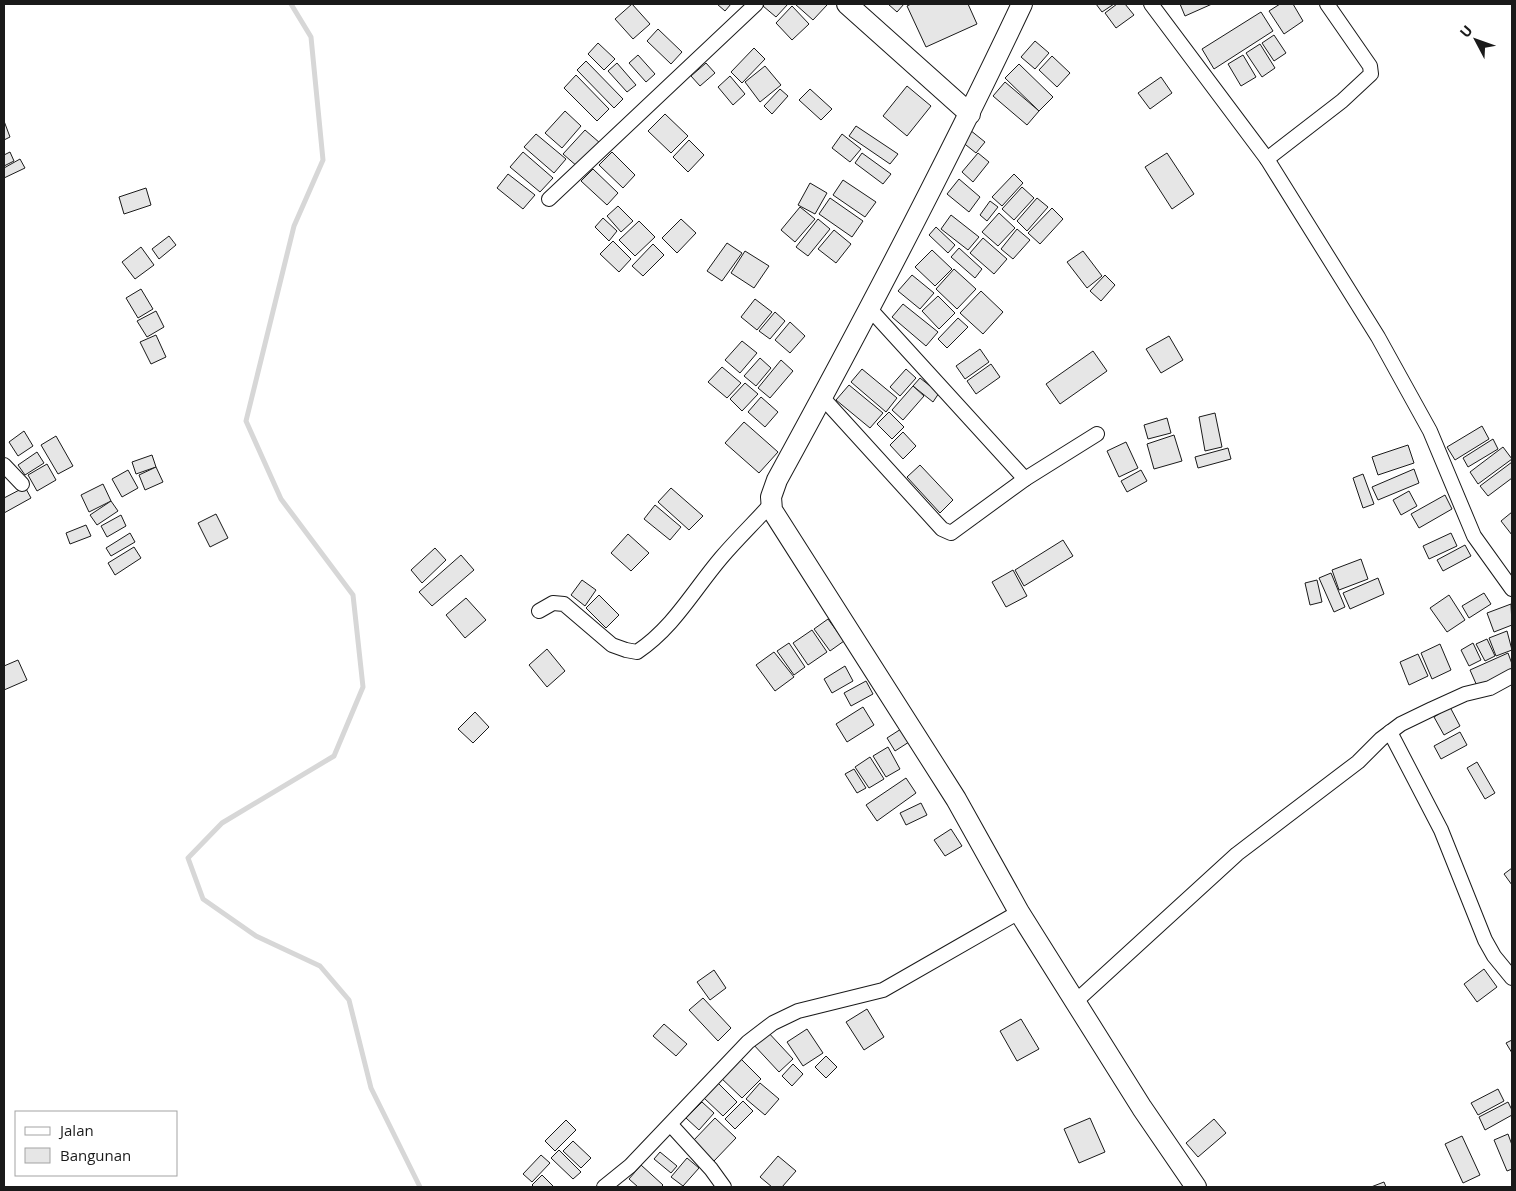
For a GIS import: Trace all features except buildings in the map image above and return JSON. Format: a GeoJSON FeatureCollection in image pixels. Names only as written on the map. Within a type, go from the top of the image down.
{"type":"FeatureCollection","features":[{"type":"Feature","properties":{"kind":"street"},"geometry":{"type":"LineString","coordinates":[[549,199],[756,4]]}},
{"type":"Feature","properties":{"kind":"street"},"geometry":{"type":"LineString","coordinates":[[848,4],[970,114]]}},
{"type":"Feature","properties":{"kind":"street"},"geometry":{"type":"LineString","coordinates":[[1022,4],[970,114],[822,397],[776,480],[771,496],[771,504],[772,510],[956,799],[1019,912],[1075,1002],[1142,1108],[1196,1187]]}},
{"type":"Feature","properties":{"kind":"street"},"geometry":{"type":"LineString","coordinates":[[1151,4],[1267,159],[1378,337],[1430,431],[1474,536],[1512,590]]}},
{"type":"Feature","properties":{"kind":"street"},"geometry":{"type":"LineString","coordinates":[[1267,159],[1342,101],[1371,74],[1370,66],[1327,4]]}},
{"type":"Feature","properties":{"kind":"street"},"geometry":{"type":"LineString","coordinates":[[869,308],[1025,479]]}},
{"type":"Feature","properties":{"kind":"street"},"geometry":{"type":"LineString","coordinates":[[822,397],[942,529],[951,532],[1025,479],[1097,434]]}},
{"type":"Feature","properties":{"kind":"street"},"geometry":{"type":"LineString","coordinates":[[4,465],[22,484]]}},
{"type":"Feature","properties":{"kind":"street"},"geometry":{"type":"LineString","coordinates":[[539,611],[553,603],[564,604],[612,645],[637,652],[654,640],[689,602],[720,559],[771,504]]}},
{"type":"Feature","properties":{"kind":"street"},"geometry":{"type":"LineString","coordinates":[[1075,1002],[1237,854],[1358,762],[1390,732],[1401,724],[1432,709],[1465,694],[1490,688],[1512,676]]}},
{"type":"Feature","properties":{"kind":"street"},"geometry":{"type":"LineString","coordinates":[[1390,732],[1441,830],[1485,940],[1494,956],[1512,978]]}},
{"type":"Feature","properties":{"kind":"street"},"geometry":{"type":"LineString","coordinates":[[604,1187],[630,1166],[671,1125],[705,1085],[748,1042],[772,1023],[798,1011],[883,990],[1019,912]]}},
{"type":"Feature","properties":{"kind":"street"},"geometry":{"type":"LineString","coordinates":[[671,1125],[711,1169],[724,1187]]}},
{"type":"Feature","properties":{"kind":"waterway"},"geometry":{"type":"LineString","coordinates":[[291,4],[311,37],[323,160],[294,226],[246,421],[281,499],[353,595],[363,687],[334,756],[222,823],[188,858],[203,899],[256,936],[320,966],[349,1000],[371,1088],[420,1187]]}}]}
